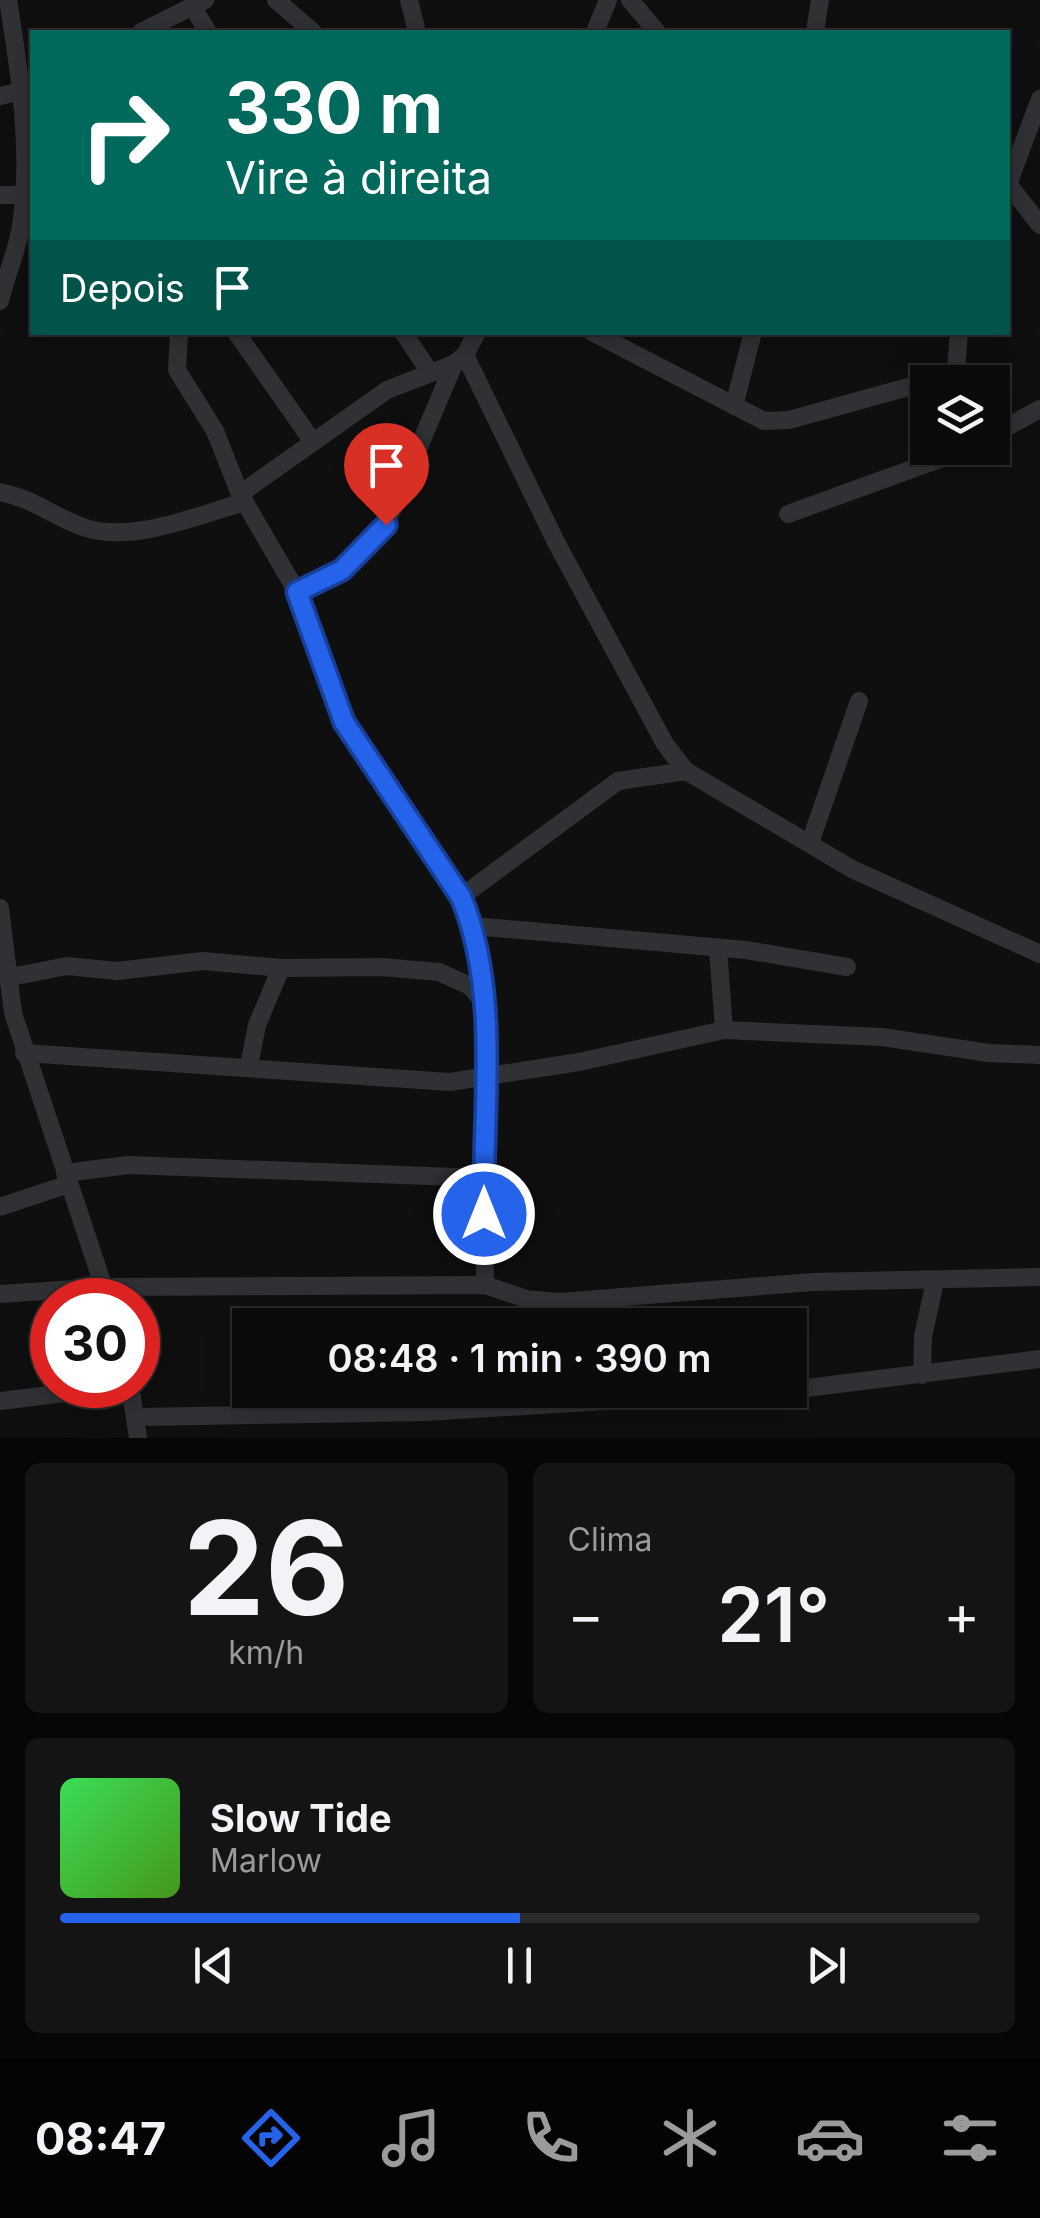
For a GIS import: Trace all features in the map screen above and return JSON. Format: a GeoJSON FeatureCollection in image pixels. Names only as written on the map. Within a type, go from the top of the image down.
{"type":"FeatureCollection","features":[{"type":"Feature","properties":{"kind":"street"},"geometry":{"type":"LineString","coordinates":[[0,302],[21,226],[28,91],[8,0]]}},
{"type":"Feature","properties":{"kind":"street"},"geometry":{"type":"LineString","coordinates":[[276,0],[311,30]]}},
{"type":"Feature","properties":{"kind":"street"},"geometry":{"type":"LineString","coordinates":[[409,0],[416,30]]}},
{"type":"Feature","properties":{"kind":"street"},"geometry":{"type":"LineString","coordinates":[[593,30],[608,0]]}},
{"type":"Feature","properties":{"kind":"street"},"geometry":{"type":"LineString","coordinates":[[630,0],[655,30]]}},
{"type":"Feature","properties":{"kind":"street"},"geometry":{"type":"LineString","coordinates":[[815,30],[820,0]]}},
{"type":"Feature","properties":{"kind":"street"},"geometry":{"type":"LineString","coordinates":[[146,30],[198,3],[207,30]]}},
{"type":"Feature","properties":{"kind":"street"},"geometry":{"type":"LineString","coordinates":[[0,96],[28,91]]}},
{"type":"Feature","properties":{"kind":"street"},"geometry":{"type":"LineString","coordinates":[[1010,179],[1040,99]]}},
{"type":"Feature","properties":{"kind":"street"},"geometry":{"type":"LineString","coordinates":[[1010,187],[1040,225]]}},
{"type":"Feature","properties":{"kind":"street"},"geometry":{"type":"LineString","coordinates":[[0,195],[23,195]]}},
{"type":"Feature","properties":{"kind":"street"},"geometry":{"type":"LineString","coordinates":[[179,335],[177,370],[215,431],[243,498],[297,592],[344,722],[461,897],[473,926],[483,1001],[485,1286]]}},
{"type":"Feature","properties":{"kind":"street"},"geometry":{"type":"LineString","coordinates":[[238,335],[313,442]]}},
{"type":"Feature","properties":{"kind":"street"},"geometry":{"type":"LineString","coordinates":[[406,335],[429,371]]}},
{"type":"Feature","properties":{"kind":"street"},"geometry":{"type":"LineString","coordinates":[[297,592],[342,570],[386,525],[460,360],[475,335]]}},
{"type":"Feature","properties":{"kind":"street"},"geometry":{"type":"LineString","coordinates":[[598,335],[764,421],[789,420],[910,389]]}},
{"type":"Feature","properties":{"kind":"street"},"geometry":{"type":"LineString","coordinates":[[734,406],[752,335]]}},
{"type":"Feature","properties":{"kind":"street"},"geometry":{"type":"LineString","coordinates":[[956,365],[959,335]]}},
{"type":"Feature","properties":{"kind":"street"},"geometry":{"type":"LineString","coordinates":[[0,492],[40,503],[80,526],[119,532],[243,498],[386,390],[460,360]]}},
{"type":"Feature","properties":{"kind":"street"},"geometry":{"type":"LineString","coordinates":[[460,360],[665,744],[686,771],[852,869],[1040,954]]}},
{"type":"Feature","properties":{"kind":"street"},"geometry":{"type":"LineString","coordinates":[[1010,426],[1040,410]]}},
{"type":"Feature","properties":{"kind":"street"},"geometry":{"type":"LineString","coordinates":[[788,514],[922,465]]}},
{"type":"Feature","properties":{"kind":"street"},"geometry":{"type":"LineString","coordinates":[[810,843],[859,701]]}},
{"type":"Feature","properties":{"kind":"street"},"geometry":{"type":"LineString","coordinates":[[461,897],[618,781],[686,771]]}},
{"type":"Feature","properties":{"kind":"street"},"geometry":{"type":"LineString","coordinates":[[0,908],[6,978],[24,1054],[101,1278]]}},
{"type":"Feature","properties":{"kind":"street"},"geometry":{"type":"LineString","coordinates":[[473,926],[718,948],[847,967]]}},
{"type":"Feature","properties":{"kind":"street"},"geometry":{"type":"LineString","coordinates":[[718,948],[724,1030]]}},
{"type":"Feature","properties":{"kind":"street"},"geometry":{"type":"LineString","coordinates":[[6,978],[67,966],[117,971],[203,962],[439,972],[470,986],[483,1001]]}},
{"type":"Feature","properties":{"kind":"street"},"geometry":{"type":"LineString","coordinates":[[249,1066],[257,1024],[280,968]]}},
{"type":"Feature","properties":{"kind":"street"},"geometry":{"type":"LineString","coordinates":[[24,1054],[450,1082],[724,1030],[882,1037],[989,1053],[1040,1055]]}},
{"type":"Feature","properties":{"kind":"street"},"geometry":{"type":"LineString","coordinates":[[0,1207],[67,1178],[128,1166],[483,1178]]}},
{"type":"Feature","properties":{"kind":"street"},"geometry":{"type":"LineString","coordinates":[[160,1292],[485,1286],[526,1299],[609,1300],[813,1282],[1040,1277]]}},
{"type":"Feature","properties":{"kind":"street"},"geometry":{"type":"LineString","coordinates":[[922,1375],[923,1337],[935,1281]]}},
{"type":"Feature","properties":{"kind":"street"},"geometry":{"type":"LineString","coordinates":[[0,1294],[30,1294]]}},
{"type":"Feature","properties":{"kind":"street"},"geometry":{"type":"LineString","coordinates":[[609,1300],[611,1308]]}},
{"type":"Feature","properties":{"kind":"street"},"geometry":{"type":"LineString","coordinates":[[807,1388],[1040,1359]]}},
{"type":"Feature","properties":{"kind":"street"},"geometry":{"type":"LineString","coordinates":[[0,1400],[30,1397]]}},
{"type":"Feature","properties":{"kind":"street"},"geometry":{"type":"LineString","coordinates":[[136,1408],[138,1438]]}},
{"type":"Feature","properties":{"kind":"street"},"geometry":{"type":"LineString","coordinates":[[138,1417],[477,1408]]}},
{"type":"Feature","properties":{"kind":"route"},"geometry":{"type":"LineString","coordinates":[[386,525],[366,550],[342,570],[297,592],[336,709],[461,897],[473,926],[483,1001],[484,1214]]}}]}
